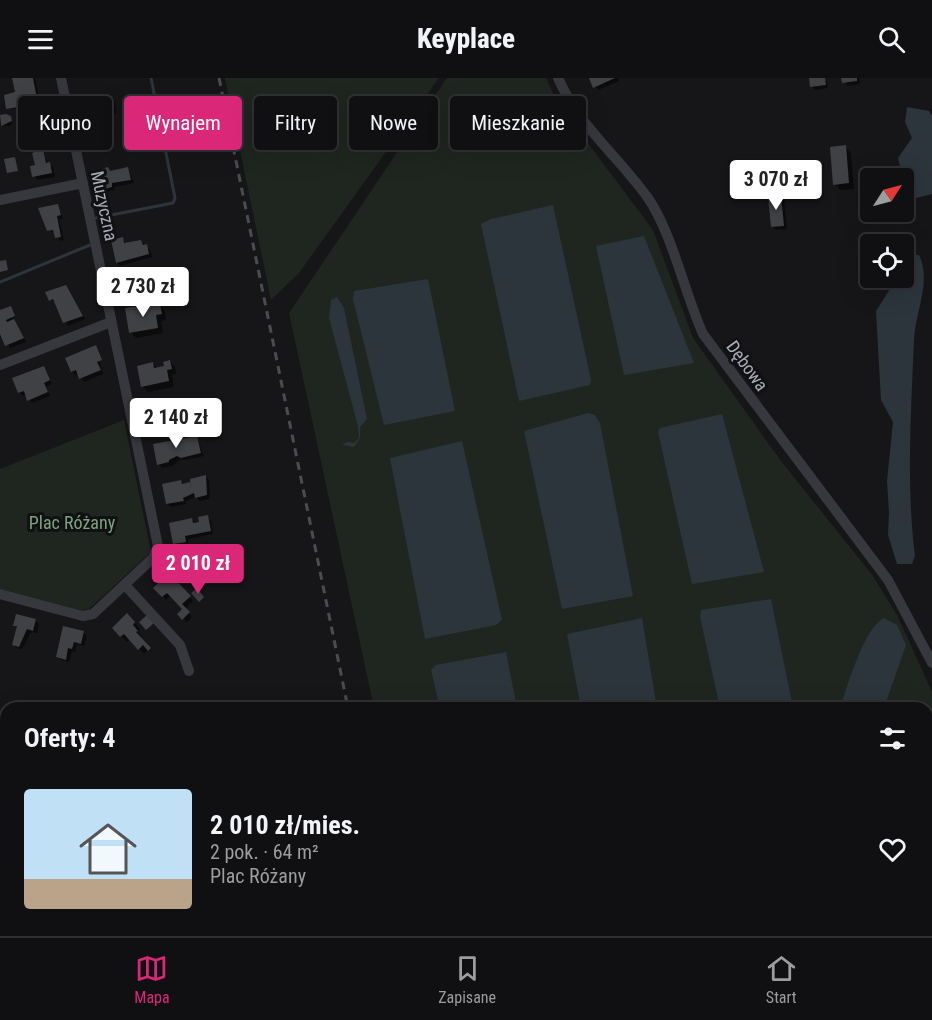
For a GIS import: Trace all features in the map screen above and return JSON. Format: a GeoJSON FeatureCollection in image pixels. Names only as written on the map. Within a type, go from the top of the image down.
{"type":"FeatureCollection","features":[{"type":"Feature","properties":{"kind":"street","name":"Muzyczna"},"geometry":{"type":"LineString","coordinates":[[61,78],[158,546],[157,553],[125,585]]}},
{"type":"Feature","properties":{"kind":"street","name":"Dębowa"},"geometry":{"type":"LineString","coordinates":[[558,78],[575,112],[648,199],[662,225],[688,302],[704,334],[888,580],[932,663]]}},
{"type":"Feature","properties":{"kind":"street"},"geometry":{"type":"LineString","coordinates":[[0,200],[82,183]]}},
{"type":"Feature","properties":{"kind":"street"},"geometry":{"type":"LineString","coordinates":[[0,365],[111,322]]}},
{"type":"Feature","properties":{"kind":"street"},"geometry":{"type":"LineString","coordinates":[[0,594],[83,616],[93,614],[125,585],[180,645],[189,671]]}},
{"type":"Feature","properties":{"kind":"green space"},"geometry":{"type":"Polygon","coordinates":[[[225,78],[439,78],[426,96],[349,96],[349,150],[387,150],[299,273],[271,300],[240,150],[242,150],[242,96],[229,96],[225,78]]]}},
{"type":"Feature","properties":{"kind":"green space"},"geometry":{"type":"Polygon","coordinates":[[[447,78],[546,78],[554,96],[450,96],[450,150],[586,150],[586,141],[653,230],[693,338],[781,461],[873,576],[897,615],[932,692],[932,702],[373,702],[289,313],[399,150],[438,150],[438,96],[435,96],[447,78]]]}},
{"type":"Feature","properties":{"kind":"green space","name":"Plac Różany"},"geometry":{"type":"Polygon","coordinates":[[[124,420],[151,552],[89,609],[81,610],[0,589],[0,469],[124,420]]]}},
{"type":"Feature","properties":{"kind":"shaded area"},"geometry":{"type":"Polygon","coordinates":[[[907,107],[929,111],[932,116],[932,194],[914,198],[914,168],[900,168],[898,158],[912,138],[905,122],[907,107]]]}},
{"type":"Feature","properties":{"kind":"shaded area"},"geometry":{"type":"Polygon","coordinates":[[[553,205],[591,380],[590,385],[519,401],[481,224],[491,219],[553,205]]]}},
{"type":"Feature","properties":{"kind":"shaded area"},"geometry":{"type":"Polygon","coordinates":[[[644,236],[694,363],[624,375],[596,246],[644,236]]]}},
{"type":"Feature","properties":{"kind":"shaded area"},"geometry":{"type":"Polygon","coordinates":[[[914,255],[919,255],[924,276],[914,340],[910,475],[915,556],[912,564],[897,564],[888,535],[887,481],[893,422],[881,400],[876,311],[891,288],[914,288],[914,255]]]}},
{"type":"Feature","properties":{"kind":"shaded area"},"geometry":{"type":"Polygon","coordinates":[[[428,279],[455,411],[384,425],[353,299],[354,291],[428,279]]]}},
{"type":"Feature","properties":{"kind":"shaded area"},"geometry":{"type":"Polygon","coordinates":[[[337,297],[344,308],[367,419],[360,427],[360,438],[354,447],[342,445],[347,442],[354,443],[359,438],[358,426],[329,318],[331,300],[337,297]]]}},
{"type":"Feature","properties":{"kind":"shaded area"},"geometry":{"type":"Polygon","coordinates":[[[588,413],[595,415],[600,423],[633,596],[562,609],[524,431],[588,413]]]}},
{"type":"Feature","properties":{"kind":"shaded area"},"geometry":{"type":"Polygon","coordinates":[[[722,414],[764,572],[692,584],[658,432],[660,428],[722,414]]]}},
{"type":"Feature","properties":{"kind":"shaded area"},"geometry":{"type":"Polygon","coordinates":[[[462,441],[502,620],[496,625],[425,639],[390,458],[462,441]]]}},
{"type":"Feature","properties":{"kind":"shaded area"},"geometry":{"type":"Polygon","coordinates":[[[771,599],[792,702],[719,702],[700,617],[701,610],[771,599]]]}},
{"type":"Feature","properties":{"kind":"shaded area"},"geometry":{"type":"Polygon","coordinates":[[[642,618],[656,702],[580,702],[567,634],[642,618]]]}},
{"type":"Feature","properties":{"kind":"shaded area"},"geometry":{"type":"Polygon","coordinates":[[[884,618],[897,625],[906,645],[886,702],[842,702],[863,645],[877,624],[884,618]]]}},
{"type":"Feature","properties":{"kind":"shaded area"},"geometry":{"type":"Polygon","coordinates":[[[506,652],[516,702],[439,702],[431,670],[436,665],[506,652]]]}},
{"type":"Feature","properties":{"kind":"building"},"geometry":{"type":"Polygon","coordinates":[[[12,78],[33,78],[36,96],[18,96],[18,107],[6,109],[4,95],[15,92],[12,78]]]}},
{"type":"Feature","properties":{"kind":"building"},"geometry":{"type":"Polygon","coordinates":[[[589,78],[615,78],[593,88],[589,78]]]}},
{"type":"Feature","properties":{"kind":"building"},"geometry":{"type":"Polygon","coordinates":[[[809,78],[825,78],[826,85],[810,87],[809,78]]]}},
{"type":"Feature","properties":{"kind":"building"},"geometry":{"type":"Polygon","coordinates":[[[841,78],[857,78],[857,81],[842,83],[841,78]]]}},
{"type":"Feature","properties":{"kind":"building"},"geometry":{"type":"Polygon","coordinates":[[[0,115],[11,116],[12,121],[1,126],[0,115]]]}},
{"type":"Feature","properties":{"kind":"building"},"geometry":{"type":"Polygon","coordinates":[[[846,145],[849,183],[833,185],[830,147],[846,145]]]}},
{"type":"Feature","properties":{"kind":"building"},"geometry":{"type":"Polygon","coordinates":[[[43,150],[46,163],[50,162],[52,173],[32,177],[30,166],[35,165],[32,153],[43,150]]]}},
{"type":"Feature","properties":{"kind":"building"},"geometry":{"type":"Polygon","coordinates":[[[15,157],[18,171],[7,173],[4,159],[15,157]]]}},
{"type":"Feature","properties":{"kind":"building"},"geometry":{"type":"Polygon","coordinates":[[[108,167],[110,171],[128,167],[131,180],[112,183],[112,187],[101,190],[97,170],[108,167]]]}},
{"type":"Feature","properties":{"kind":"building"},"geometry":{"type":"Polygon","coordinates":[[[781,195],[784,226],[771,227],[768,197],[781,195]]]}},
{"type":"Feature","properties":{"kind":"building"},"geometry":{"type":"Polygon","coordinates":[[[58,204],[61,215],[57,216],[61,237],[55,238],[53,230],[47,231],[38,208],[58,204]]]}},
{"type":"Feature","properties":{"kind":"building"},"geometry":{"type":"Polygon","coordinates":[[[123,237],[124,243],[141,240],[143,245],[147,244],[149,254],[116,263],[111,240],[123,237]]]}},
{"type":"Feature","properties":{"kind":"building"},"geometry":{"type":"Polygon","coordinates":[[[6,260],[8,270],[0,272],[0,261],[6,260]]]}},
{"type":"Feature","properties":{"kind":"building"},"geometry":{"type":"Polygon","coordinates":[[[66,285],[83,316],[63,323],[53,299],[49,301],[45,292],[66,285]]]}},
{"type":"Feature","properties":{"kind":"building"},"geometry":{"type":"Polygon","coordinates":[[[160,304],[162,314],[156,315],[158,328],[129,333],[125,308],[138,306],[141,310],[148,309],[147,306],[160,304]]]}},
{"type":"Feature","properties":{"kind":"building"},"geometry":{"type":"Polygon","coordinates":[[[11,306],[15,316],[6,320],[7,322],[14,319],[24,338],[5,346],[0,334],[0,310],[11,306]]]}},
{"type":"Feature","properties":{"kind":"building"},"geometry":{"type":"Polygon","coordinates":[[[96,345],[102,360],[97,362],[101,370],[79,379],[76,370],[71,372],[65,358],[96,345]]]}},
{"type":"Feature","properties":{"kind":"building"},"geometry":{"type":"Polygon","coordinates":[[[170,360],[172,369],[167,370],[169,381],[141,387],[137,366],[153,362],[154,368],[164,366],[163,362],[170,360]]]}},
{"type":"Feature","properties":{"kind":"building"},"geometry":{"type":"Polygon","coordinates":[[[44,366],[50,380],[44,383],[48,392],[27,401],[24,391],[18,393],[12,378],[44,366]]]}},
{"type":"Feature","properties":{"kind":"building"},"geometry":{"type":"Polygon","coordinates":[[[161,401],[162,407],[169,405],[171,416],[161,419],[162,423],[149,426],[145,405],[161,401]]]}},
{"type":"Feature","properties":{"kind":"building"},"geometry":{"type":"Polygon","coordinates":[[[197,436],[201,453],[181,458],[177,456],[169,462],[157,465],[153,444],[197,436]]]}},
{"type":"Feature","properties":{"kind":"building"},"geometry":{"type":"Polygon","coordinates":[[[206,475],[207,495],[195,498],[194,493],[183,498],[184,501],[166,504],[162,484],[181,480],[182,484],[190,482],[191,489],[190,479],[206,475]]]}},
{"type":"Feature","properties":{"kind":"building"},"geometry":{"type":"Polygon","coordinates":[[[208,515],[211,531],[185,536],[186,542],[173,544],[169,523],[192,518],[193,523],[199,522],[198,517],[208,515]]]}},
{"type":"Feature","properties":{"kind":"building"},"geometry":{"type":"Polygon","coordinates":[[[169,573],[191,596],[182,604],[190,612],[182,620],[177,614],[182,609],[167,593],[162,597],[153,588],[169,573]]]}},
{"type":"Feature","properties":{"kind":"building"},"geometry":{"type":"Polygon","coordinates":[[[197,588],[204,597],[199,602],[191,593],[197,588]]]}},
{"type":"Feature","properties":{"kind":"building"},"geometry":{"type":"Polygon","coordinates":[[[127,613],[135,622],[133,625],[138,631],[136,632],[151,648],[148,651],[143,645],[138,650],[124,634],[120,637],[112,628],[127,613]]]}},
{"type":"Feature","properties":{"kind":"building"},"geometry":{"type":"Polygon","coordinates":[[[16,614],[36,619],[33,631],[27,629],[19,647],[12,645],[17,626],[13,626],[16,614]]]}},
{"type":"Feature","properties":{"kind":"building"},"geometry":{"type":"Polygon","coordinates":[[[147,615],[154,623],[146,630],[139,622],[147,615]]]}},
{"type":"Feature","properties":{"kind":"building"},"geometry":{"type":"Polygon","coordinates":[[[63,626],[84,631],[81,644],[74,642],[72,649],[68,648],[66,660],[56,657],[63,626]]]}},
{"type":"Feature","properties":{"kind":"waterway"},"geometry":{"type":"LineString","coordinates":[[96,218],[173,203],[175,198],[151,78]]}},
{"type":"Feature","properties":{"kind":"waterway"},"geometry":{"type":"LineString","coordinates":[[0,282],[90,245]]}},
{"type":"Feature","properties":{"kind":"railway"},"geometry":{"type":"LineString","coordinates":[[219,78],[347,702]]}}]}
